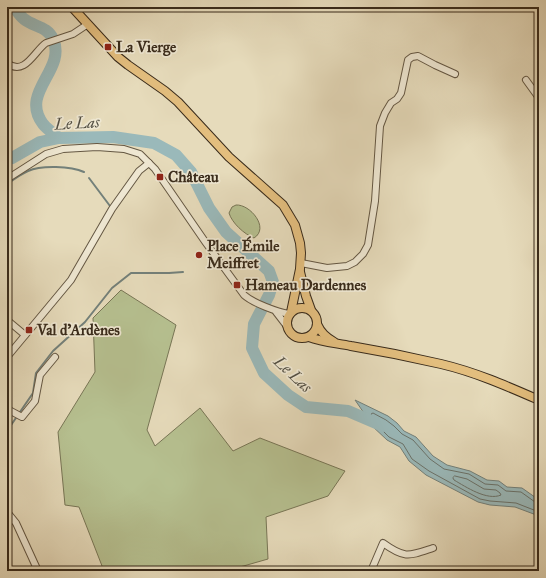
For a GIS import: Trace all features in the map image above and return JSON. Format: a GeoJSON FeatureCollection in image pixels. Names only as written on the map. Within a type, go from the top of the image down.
{"type":"FeatureCollection","features":[{"type":"Feature","properties":{"kind":"main road"},"geometry":{"type":"LineString","coordinates":[[72,7],[108,47],[128,65],[178,102],[229,157],[283,205],[290,215],[298,235],[301,253],[300,266],[290,313],[286,320],[286,325],[294,336],[299,338],[309,337],[321,341],[418,359],[461,369],[479,374],[539,400]]}},
{"type":"Feature","properties":{"kind":"main road"},"geometry":{"type":"LineString","coordinates":[[300,266],[303,284],[311,310],[320,331],[337,343]]}},
{"type":"Feature","properties":{"kind":"main road"},"geometry":{"type":"LineString","coordinates":[[290,313],[298,308],[311,310]]}},
{"type":"Feature","properties":{"kind":"main road"},"geometry":{"type":"LineString","coordinates":[[309,337],[315,332],[317,324]]}},
{"type":"Feature","properties":{"kind":"street"},"geometry":{"type":"LineString","coordinates":[[7,63],[15,67],[22,65],[35,55],[42,45],[73,34],[88,24]]}},
{"type":"Feature","properties":{"kind":"street"},"geometry":{"type":"LineString","coordinates":[[300,266],[327,268],[347,266],[355,262],[363,254],[368,245],[375,201],[380,126],[391,103],[398,100],[401,94],[408,60],[412,57],[418,56],[455,74]]}},
{"type":"Feature","properties":{"kind":"street"},"geometry":{"type":"LineString","coordinates":[[526,80],[539,98]]}},
{"type":"Feature","properties":{"kind":"street"},"geometry":{"type":"LineString","coordinates":[[7,179],[46,154],[63,149],[97,147],[124,149],[140,154],[155,169],[215,256],[247,297],[275,311],[290,313]]}},
{"type":"Feature","properties":{"kind":"street"},"geometry":{"type":"LineString","coordinates":[[7,356],[71,280],[112,209],[139,171],[149,163]]}},
{"type":"Feature","properties":{"kind":"street"},"geometry":{"type":"LineString","coordinates":[[275,311],[286,325]]}},
{"type":"Feature","properties":{"kind":"street"},"geometry":{"type":"LineString","coordinates":[[7,320],[25,334]]}},
{"type":"Feature","properties":{"kind":"street"},"geometry":{"type":"LineString","coordinates":[[7,409],[22,417],[26,414],[34,401],[40,375],[55,357]]}},
{"type":"Feature","properties":{"kind":"street"},"geometry":{"type":"LineString","coordinates":[[7,512],[16,523],[38,571]]}},
{"type":"Feature","properties":{"kind":"street"},"geometry":{"type":"LineString","coordinates":[[371,571],[383,543],[394,551],[409,555],[433,548]]}},
{"type":"Feature","properties":{"kind":"green space"},"geometry":{"type":"Polygon","coordinates":[[[236,205],[247,208],[256,217],[260,228],[258,234],[254,238],[246,234],[233,221],[229,213],[232,207],[236,205]]]}},
{"type":"Feature","properties":{"kind":"green space"},"geometry":{"type":"Polygon","coordinates":[[[121,290],[176,325],[147,430],[155,446],[200,408],[233,451],[260,438],[345,471],[328,496],[266,517],[268,559],[226,571],[104,571],[79,507],[65,505],[58,432],[95,372],[93,318],[121,290]]]}},
{"type":"Feature","properties":{"kind":"water"},"geometry":{"type":"Polygon","coordinates":[[[355,400],[388,416],[404,431],[416,437],[433,456],[447,465],[470,471],[487,480],[499,481],[507,487],[522,488],[539,500],[539,516],[515,507],[490,505],[478,502],[426,475],[409,461],[400,447],[387,440],[370,424],[355,400]]]}},
{"type":"Feature","properties":{"kind":"waterway"},"geometry":{"type":"LineString","coordinates":[[14,7],[24,19],[44,29],[53,39],[56,50],[54,61],[39,91],[36,102],[37,112],[43,124],[59,138]]}},
{"type":"Feature","properties":{"kind":"waterway","name":"Le Las"},"geometry":{"type":"LineString","coordinates":[[7,159],[12,158],[40,142],[59,138],[113,137],[154,143],[176,155],[191,172],[209,208],[226,232],[269,271],[273,282],[269,295],[254,324],[252,348],[264,373],[288,395],[306,407],[348,411],[383,426]]}},
{"type":"Feature","properties":{"kind":"waterway"},"geometry":{"type":"LineString","coordinates":[[7,184],[25,172],[40,168],[64,167],[84,172]]}},
{"type":"Feature","properties":{"kind":"waterway"},"geometry":{"type":"LineString","coordinates":[[89,178],[110,206]]}},
{"type":"Feature","properties":{"kind":"waterway"},"geometry":{"type":"LineString","coordinates":[[215,252],[236,241]]}},
{"type":"Feature","properties":{"kind":"waterway"},"geometry":{"type":"LineString","coordinates":[[7,431],[33,393],[36,373],[53,351],[85,322],[112,288],[131,273],[183,272]]}},
{"type":"Feature","properties":{"kind":"place","name":"La Vierge"},"geometry":{"type":"Point","coordinates":[108,47]}},
{"type":"Feature","properties":{"kind":"place","name":"Château"},"geometry":{"type":"Point","coordinates":[160,177]}},
{"type":"Feature","properties":{"kind":"place","name":"Place Émile Meiffret"},"geometry":{"type":"Point","coordinates":[199,255]}},
{"type":"Feature","properties":{"kind":"place","name":"Hameau Dardennes"},"geometry":{"type":"Point","coordinates":[237,285]}},
{"type":"Feature","properties":{"kind":"place","name":"Val d'Ardènes"},"geometry":{"type":"Point","coordinates":[29,330]}}]}
